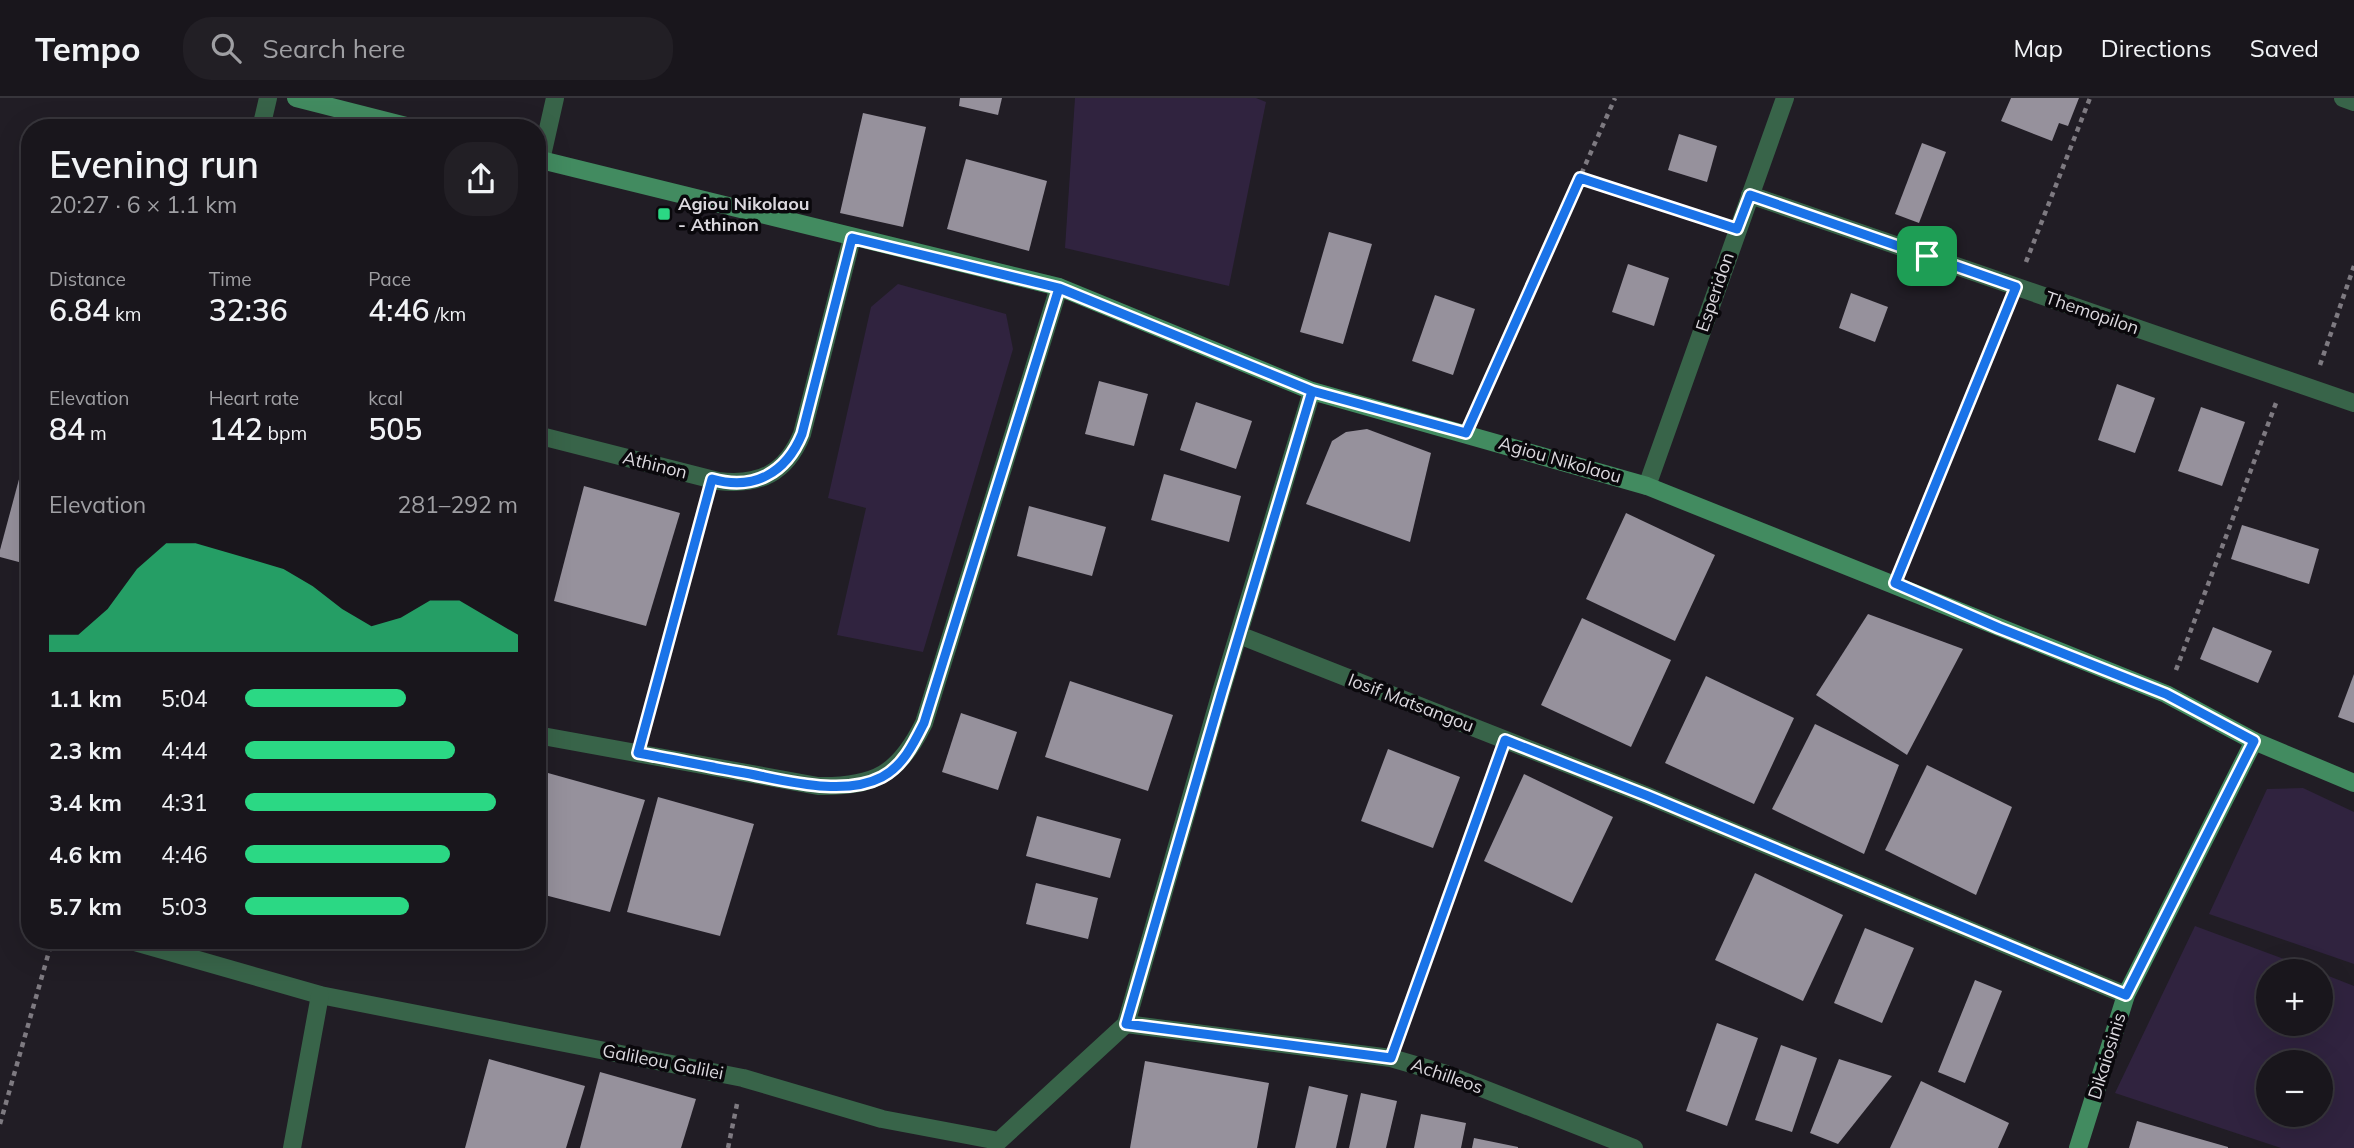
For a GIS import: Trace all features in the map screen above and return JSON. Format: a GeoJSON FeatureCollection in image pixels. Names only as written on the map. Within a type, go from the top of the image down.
{"type":"FeatureCollection","features":[{"type":"Feature","properties":{"kind":"street"},"geometry":{"type":"LineString","coordinates":[[263,119],[268,98]]}},
{"type":"Feature","properties":{"kind":"street"},"geometry":{"type":"LineString","coordinates":[[296,98],[379,119]]}},
{"type":"Feature","properties":{"kind":"street"},"geometry":{"type":"LineString","coordinates":[[546,132],[555,98]]}},
{"type":"Feature","properties":{"kind":"street","name":"Esperidon"},"geometry":{"type":"LineString","coordinates":[[1647,486],[1785,98]]}},
{"type":"Feature","properties":{"kind":"street"},"geometry":{"type":"LineString","coordinates":[[2343,98],[2354,102]]}},
{"type":"Feature","properties":{"kind":"street","name":"Agiou Nikolaou"},"geometry":{"type":"LineString","coordinates":[[546,161],[1059,288],[1312,391],[1647,486],[1895,583],[2011,633],[2166,694],[2254,741],[2354,783]]}},
{"type":"Feature","properties":{"kind":"street","name":"Themopilon"},"geometry":{"type":"LineString","coordinates":[[1750,195],[2354,403]]}},
{"type":"Feature","properties":{"kind":"street","name":"Athinon"},"geometry":{"type":"LineString","coordinates":[[546,437],[712,479],[735,483],[765,477],[786,463],[795,450],[806,421],[852,238]]}},
{"type":"Feature","properties":{"kind":"street"},"geometry":{"type":"LineString","coordinates":[[546,737],[818,786],[860,784],[881,778],[896,766],[907,754],[924,723],[1059,288]]}},
{"type":"Feature","properties":{"kind":"street"},"geometry":{"type":"LineString","coordinates":[[1126,1024],[1312,391]]}},
{"type":"Feature","properties":{"kind":"street","name":"Iosif Matsangou"},"geometry":{"type":"LineString","coordinates":[[1239,635],[1660,802],[2126,995]]}},
{"type":"Feature","properties":{"kind":"street","name":"Dikaiosinis"},"geometry":{"type":"LineString","coordinates":[[2078,1148],[2126,995],[2254,741]]}},
{"type":"Feature","properties":{"kind":"street","name":"Galileou Galilei"},"geometry":{"type":"LineString","coordinates":[[158,949],[320,995],[743,1078],[882,1119],[999,1141],[1126,1024]]}},
{"type":"Feature","properties":{"kind":"street"},"geometry":{"type":"LineString","coordinates":[[292,1148],[320,995]]}},
{"type":"Feature","properties":{"kind":"street","name":"Achilleos"},"geometry":{"type":"LineString","coordinates":[[1126,1024],[1391,1058],[1446,1074],[1634,1148]]}},
{"type":"Feature","properties":{"kind":"path"},"geometry":{"type":"LineString","coordinates":[[1466,433],[1615,98]]}},
{"type":"Feature","properties":{"kind":"path"},"geometry":{"type":"LineString","coordinates":[[1895,583],[2090,98]]}},
{"type":"Feature","properties":{"kind":"path"},"geometry":{"type":"LineString","coordinates":[[1580,178],[1737,229]]}},
{"type":"Feature","properties":{"kind":"path"},"geometry":{"type":"LineString","coordinates":[[2311,388],[2354,266]]}},
{"type":"Feature","properties":{"kind":"path"},"geometry":{"type":"LineString","coordinates":[[2166,694],[2285,379]]}},
{"type":"Feature","properties":{"kind":"path"},"geometry":{"type":"LineString","coordinates":[[638,753],[712,479]]}},
{"type":"Feature","properties":{"kind":"path"},"geometry":{"type":"LineString","coordinates":[[1391,1058],[1505,740]]}},
{"type":"Feature","properties":{"kind":"path"},"geometry":{"type":"LineString","coordinates":[[0,1124],[50,949]]}},
{"type":"Feature","properties":{"kind":"path"},"geometry":{"type":"LineString","coordinates":[[729,1148],[743,1078]]}},
{"type":"Feature","properties":{"kind":"shaded area"},"geometry":{"type":"Polygon","coordinates":[[[1075,98],[1256,98],[1266,102],[1229,286],[1065,248],[1075,98]]]}},
{"type":"Feature","properties":{"kind":"shaded area"},"geometry":{"type":"Polygon","coordinates":[[[898,284],[1006,314],[1013,349],[923,652],[837,635],[866,508],[828,498],[871,307],[898,284]]]}},
{"type":"Feature","properties":{"kind":"shaded area"},"geometry":{"type":"Polygon","coordinates":[[[2303,788],[2354,812],[2354,964],[2209,914],[2267,789],[2303,788]]]}},
{"type":"Feature","properties":{"kind":"shaded area"},"geometry":{"type":"Polygon","coordinates":[[[2195,926],[2284,959],[2256,959],[2256,1036],[2333,1036],[2333,978],[2354,986],[2354,1148],[2281,1148],[2115,1093],[2195,926]]]}},
{"type":"Feature","properties":{"kind":"building"},"geometry":{"type":"Polygon","coordinates":[[[960,98],[1002,98],[998,115],[959,106],[960,98]]]}},
{"type":"Feature","properties":{"kind":"building"},"geometry":{"type":"Polygon","coordinates":[[[2011,98],[2079,98],[2068,126],[2059,123],[2052,141],[2001,121],[2011,98]]]}},
{"type":"Feature","properties":{"kind":"building"},"geometry":{"type":"Polygon","coordinates":[[[863,113],[926,127],[903,227],[840,213],[863,113]]]}},
{"type":"Feature","properties":{"kind":"building"},"geometry":{"type":"Polygon","coordinates":[[[1679,134],[1717,146],[1707,182],[1668,170],[1679,134]]]}},
{"type":"Feature","properties":{"kind":"building"},"geometry":{"type":"Polygon","coordinates":[[[1922,143],[1946,152],[1919,223],[1895,214],[1922,143]]]}},
{"type":"Feature","properties":{"kind":"building"},"geometry":{"type":"Polygon","coordinates":[[[966,159],[1047,181],[1029,251],[947,229],[966,159]]]}},
{"type":"Feature","properties":{"kind":"building"},"geometry":{"type":"Polygon","coordinates":[[[1329,232],[1372,244],[1343,344],[1300,332],[1329,232]]]}},
{"type":"Feature","properties":{"kind":"building"},"geometry":{"type":"Polygon","coordinates":[[[1628,264],[1669,278],[1654,326],[1612,312],[1628,264]]]}},
{"type":"Feature","properties":{"kind":"building"},"geometry":{"type":"Polygon","coordinates":[[[1851,293],[1888,307],[1875,342],[1839,328],[1851,293]]]}},
{"type":"Feature","properties":{"kind":"building"},"geometry":{"type":"Polygon","coordinates":[[[1435,295],[1475,309],[1453,375],[1412,361],[1435,295]]]}},
{"type":"Feature","properties":{"kind":"building"},"geometry":{"type":"Polygon","coordinates":[[[1099,381],[1148,394],[1134,446],[1085,434],[1099,381]]]}},
{"type":"Feature","properties":{"kind":"building"},"geometry":{"type":"Polygon","coordinates":[[[2117,384],[2155,398],[2135,453],[2098,440],[2117,384]]]}},
{"type":"Feature","properties":{"kind":"building"},"geometry":{"type":"Polygon","coordinates":[[[1196,402],[1252,421],[1236,469],[1180,450],[1196,402]]]}},
{"type":"Feature","properties":{"kind":"building"},"geometry":{"type":"Polygon","coordinates":[[[2201,407],[2245,422],[2222,486],[2178,471],[2201,407]]]}},
{"type":"Feature","properties":{"kind":"building"},"geometry":{"type":"Polygon","coordinates":[[[1367,429],[1431,453],[1410,542],[1306,504],[1332,441],[1346,432],[1367,429]]]}},
{"type":"Feature","properties":{"kind":"building"},"geometry":{"type":"Polygon","coordinates":[[[21,472],[21,563],[0,557],[21,472]]]}},
{"type":"Feature","properties":{"kind":"building"},"geometry":{"type":"Polygon","coordinates":[[[1164,474],[1241,496],[1229,542],[1151,520],[1164,474]]]}},
{"type":"Feature","properties":{"kind":"building"},"geometry":{"type":"Polygon","coordinates":[[[584,486],[680,513],[646,626],[554,601],[584,486]]]}},
{"type":"Feature","properties":{"kind":"building"},"geometry":{"type":"Polygon","coordinates":[[[1029,506],[1106,527],[1092,576],[1017,556],[1029,506]]]}},
{"type":"Feature","properties":{"kind":"building"},"geometry":{"type":"Polygon","coordinates":[[[1626,513],[1715,555],[1675,641],[1586,599],[1626,513]]]}},
{"type":"Feature","properties":{"kind":"building"},"geometry":{"type":"Polygon","coordinates":[[[2242,525],[2319,549],[2309,584],[2231,559],[2242,525]]]}},
{"type":"Feature","properties":{"kind":"building"},"geometry":{"type":"Polygon","coordinates":[[[1868,614],[1963,649],[1907,755],[1816,695],[1868,614]]]}},
{"type":"Feature","properties":{"kind":"building"},"geometry":{"type":"Polygon","coordinates":[[[1582,618],[1671,660],[1631,747],[1541,705],[1582,618]]]}},
{"type":"Feature","properties":{"kind":"building"},"geometry":{"type":"Polygon","coordinates":[[[2213,627],[2272,651],[2258,683],[2200,659],[2213,627]]]}},
{"type":"Feature","properties":{"kind":"building"},"geometry":{"type":"Polygon","coordinates":[[[2354,674],[2354,723],[2338,717],[2354,674]]]}},
{"type":"Feature","properties":{"kind":"building"},"geometry":{"type":"Polygon","coordinates":[[[1706,676],[1794,718],[1754,804],[1665,763],[1706,676]]]}},
{"type":"Feature","properties":{"kind":"building"},"geometry":{"type":"Polygon","coordinates":[[[1070,681],[1173,715],[1148,791],[1045,757],[1070,681]]]}},
{"type":"Feature","properties":{"kind":"building"},"geometry":{"type":"Polygon","coordinates":[[[961,713],[1017,732],[998,790],[942,772],[961,713]]]}},
{"type":"Feature","properties":{"kind":"building"},"geometry":{"type":"Polygon","coordinates":[[[1815,724],[1899,765],[1864,854],[1772,809],[1815,724]]]}},
{"type":"Feature","properties":{"kind":"building"},"geometry":{"type":"Polygon","coordinates":[[[1388,749],[1460,777],[1433,848],[1361,821],[1388,749]]]}},
{"type":"Feature","properties":{"kind":"building"},"geometry":{"type":"Polygon","coordinates":[[[1927,765],[2012,807],[1976,895],[1885,850],[1927,765]]]}},
{"type":"Feature","properties":{"kind":"building"},"geometry":{"type":"Polygon","coordinates":[[[548,773],[645,800],[610,912],[546,895],[548,773]]]}},
{"type":"Feature","properties":{"kind":"building"},"geometry":{"type":"Polygon","coordinates":[[[1524,774],[1613,817],[1572,903],[1484,861],[1524,774]]]}},
{"type":"Feature","properties":{"kind":"building"},"geometry":{"type":"Polygon","coordinates":[[[658,797],[754,824],[720,936],[627,912],[658,797]]]}},
{"type":"Feature","properties":{"kind":"building"},"geometry":{"type":"Polygon","coordinates":[[[1037,816],[1121,839],[1110,878],[1026,856],[1037,816]]]}},
{"type":"Feature","properties":{"kind":"building"},"geometry":{"type":"Polygon","coordinates":[[[1755,873],[1843,915],[1803,1001],[1715,960],[1755,873]]]}},
{"type":"Feature","properties":{"kind":"building"},"geometry":{"type":"Polygon","coordinates":[[[1036,883],[1098,898],[1088,939],[1026,924],[1036,883]]]}},
{"type":"Feature","properties":{"kind":"building"},"geometry":{"type":"Polygon","coordinates":[[[1865,928],[1914,948],[1882,1023],[1834,1003],[1865,928]]]}},
{"type":"Feature","properties":{"kind":"building"},"geometry":{"type":"Polygon","coordinates":[[[1975,980],[2002,991],[1965,1083],[1938,1072],[1975,980]]]}},
{"type":"Feature","properties":{"kind":"building"},"geometry":{"type":"Polygon","coordinates":[[[1717,1023],[1758,1038],[1727,1126],[1686,1111],[1717,1023]]]}},
{"type":"Feature","properties":{"kind":"building"},"geometry":{"type":"Polygon","coordinates":[[[1781,1045],[1817,1058],[1792,1132],[1755,1120],[1781,1045]]]}},
{"type":"Feature","properties":{"kind":"building"},"geometry":{"type":"Polygon","coordinates":[[[489,1059],[585,1086],[566,1148],[465,1148],[489,1059]]]}},
{"type":"Feature","properties":{"kind":"building"},"geometry":{"type":"Polygon","coordinates":[[[1839,1059],[1892,1076],[1838,1144],[1810,1133],[1839,1059]]]}},
{"type":"Feature","properties":{"kind":"building"},"geometry":{"type":"Polygon","coordinates":[[[1145,1061],[1269,1083],[1257,1148],[1130,1148],[1145,1061]]]}},
{"type":"Feature","properties":{"kind":"building"},"geometry":{"type":"Polygon","coordinates":[[[600,1072],[696,1099],[681,1148],[580,1148],[600,1072]]]}},
{"type":"Feature","properties":{"kind":"building"},"geometry":{"type":"Polygon","coordinates":[[[1921,1081],[2009,1123],[1998,1148],[1890,1148],[1921,1081]]]}},
{"type":"Feature","properties":{"kind":"building"},"geometry":{"type":"Polygon","coordinates":[[[1309,1086],[1348,1095],[1336,1148],[1295,1148],[1309,1086]]]}},
{"type":"Feature","properties":{"kind":"building"},"geometry":{"type":"Polygon","coordinates":[[[1361,1093],[1397,1101],[1386,1148],[1349,1148],[1361,1093]]]}},
{"type":"Feature","properties":{"kind":"building"},"geometry":{"type":"Polygon","coordinates":[[[1421,1114],[1466,1123],[1461,1148],[1414,1148],[1421,1114]]]}},
{"type":"Feature","properties":{"kind":"building"},"geometry":{"type":"Polygon","coordinates":[[[2137,1121],[2228,1147],[2228,1148],[2129,1148],[2137,1121]]]}},
{"type":"Feature","properties":{"kind":"building"},"geometry":{"type":"Polygon","coordinates":[[[1474,1138],[1518,1147],[1518,1148],[1472,1148],[1474,1138]]]}},
{"type":"Feature","properties":{"kind":"place","name":"Agiou Nikolaou - Athinon"},"geometry":{"type":"Point","coordinates":[664,214]}},
{"type":"Feature","properties":{"kind":"route"},"geometry":{"type":"LineString","coordinates":[[1927,256],[1750,195],[1737,229],[1580,178],[1466,433],[1312,391],[1059,288],[924,723],[907,754],[881,778],[860,784],[818,786],[638,753],[712,479],[735,483],[765,477],[786,463],[795,450],[802,434],[852,238],[1059,288],[1143,322],[1312,391],[1126,1024],[1391,1058],[1505,740],[1648,796],[2126,995],[2254,741],[2166,694],[1999,628],[1895,583],[2016,287],[1927,256]]}}]}
